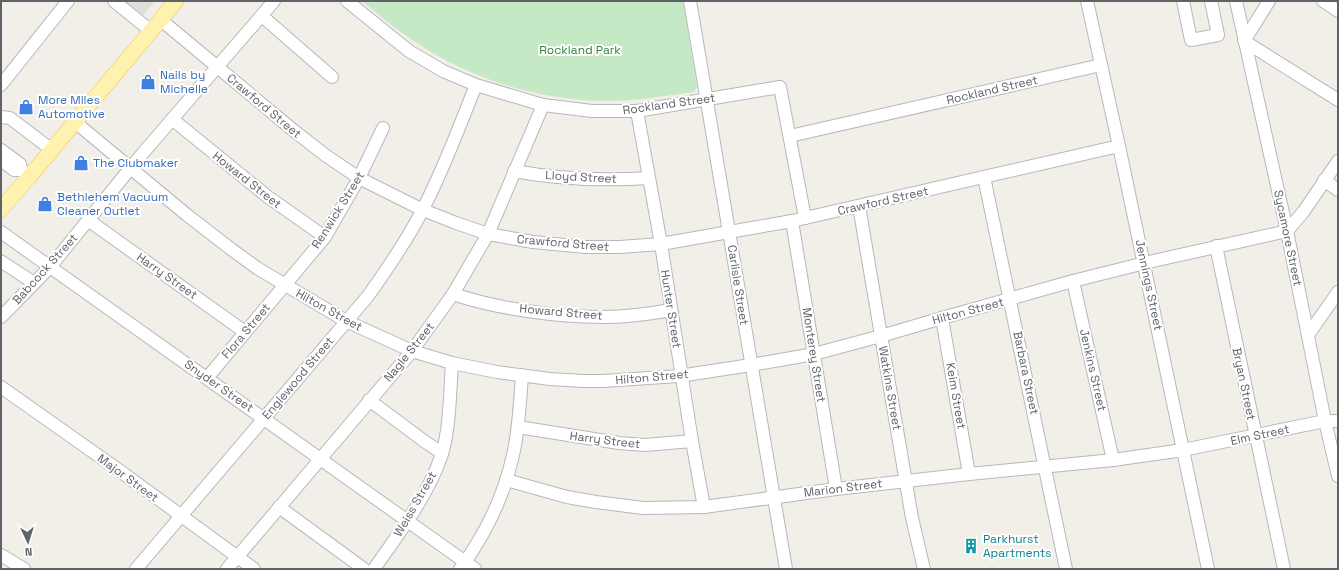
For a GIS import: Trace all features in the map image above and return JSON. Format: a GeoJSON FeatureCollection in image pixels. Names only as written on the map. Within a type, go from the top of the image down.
{"type":"FeatureCollection","features":[{"type":"Feature","properties":{"kind":"main road"},"geometry":{"type":"LineString","coordinates":[[1,209],[25,174],[52,150],[176,1]]}},
{"type":"Feature","properties":{"kind":"street"},"geometry":{"type":"LineString","coordinates":[[1,85],[68,1]]}},
{"type":"Feature","properties":{"kind":"street"},"geometry":{"type":"LineString","coordinates":[[114,1],[151,31]]}},
{"type":"Feature","properties":{"kind":"street","name":"Babcock Street"},"geometry":{"type":"LineString","coordinates":[[1,317],[50,267],[172,119],[274,1]]}},
{"type":"Feature","properties":{"kind":"street","name":"Rockland Street"},"geometry":{"type":"LineString","coordinates":[[347,1],[409,51],[443,71],[476,86],[543,105],[592,110],[637,111],[780,87],[790,136],[1101,65]]}},
{"type":"Feature","properties":{"kind":"street","name":"Carlisle Street"},"geometry":{"type":"LineString","coordinates":[[690,1],[786,569]]}},
{"type":"Feature","properties":{"kind":"street","name":"Jennings Street"},"geometry":{"type":"LineString","coordinates":[[1087,1],[1208,569]]}},
{"type":"Feature","properties":{"kind":"street"},"geometry":{"type":"LineString","coordinates":[[1183,1],[1191,40],[1218,35],[1211,1]]}},
{"type":"Feature","properties":{"kind":"street","name":"Sycamore Street"},"geometry":{"type":"LineString","coordinates":[[1236,1],[1288,231],[1325,421],[1338,476]]}},
{"type":"Feature","properties":{"kind":"street"},"geometry":{"type":"LineString","coordinates":[[1269,1],[1244,41],[1338,100]]}},
{"type":"Feature","properties":{"kind":"street"},"geometry":{"type":"LineString","coordinates":[[1323,1],[1338,11]]}},
{"type":"Feature","properties":{"kind":"street"},"geometry":{"type":"LineString","coordinates":[[262,16],[332,77]]}},
{"type":"Feature","properties":{"kind":"street","name":"Crawford Street"},"geometry":{"type":"LineString","coordinates":[[161,20],[325,156],[359,178],[423,210],[488,234],[533,242],[586,247],[620,248],[660,244],[729,233],[792,221],[1119,146]]}},
{"type":"Feature","properties":{"kind":"street","name":"Englewood Street"},"geometry":{"type":"LineString","coordinates":[[136,569],[368,296],[396,257],[423,210],[476,86]]}},
{"type":"Feature","properties":{"kind":"street","name":"Nagle Street"},"geometry":{"type":"LineString","coordinates":[[227,569],[412,351],[453,294],[488,234],[543,105]]}},
{"type":"Feature","properties":{"kind":"street","name":"Hunter Street"},"geometry":{"type":"LineString","coordinates":[[637,111],[704,507]]}},
{"type":"Feature","properties":{"kind":"street"},"geometry":{"type":"LineString","coordinates":[[1,117],[10,118],[52,150]]}},
{"type":"Feature","properties":{"kind":"street","name":"Howard Street"},"geometry":{"type":"LineString","coordinates":[[172,119],[268,197],[324,237]]}},
{"type":"Feature","properties":{"kind":"street","name":"Hilton Street"},"geometry":{"type":"LineString","coordinates":[[75,122],[187,215],[231,249],[285,285],[346,321],[412,351],[452,363],[497,372],[550,379],[603,381],[682,376],[814,354],[1073,281],[1216,246],[1288,231]]}},
{"type":"Feature","properties":{"kind":"street","name":"Renwick Street"},"geometry":{"type":"LineString","coordinates":[[285,285],[324,237],[359,178],[383,128]]}},
{"type":"Feature","properties":{"kind":"street"},"geometry":{"type":"LineString","coordinates":[[790,136],[805,218]]}},
{"type":"Feature","properties":{"kind":"street"},"geometry":{"type":"LineString","coordinates":[[1,150],[20,164],[25,174]]}},
{"type":"Feature","properties":{"kind":"street"},"geometry":{"type":"LineString","coordinates":[[1,160],[14,170],[25,174]]}},
{"type":"Feature","properties":{"kind":"street"},"geometry":{"type":"LineString","coordinates":[[1288,231],[1338,161]]}},
{"type":"Feature","properties":{"kind":"street","name":"Lloyd Street"},"geometry":{"type":"LineString","coordinates":[[514,171],[549,177],[581,179],[649,178]]}},
{"type":"Feature","properties":{"kind":"street","name":"Barbara Street"},"geometry":{"type":"LineString","coordinates":[[984,177],[1045,466],[1050,499],[1066,569]]}},
{"type":"Feature","properties":{"kind":"street"},"geometry":{"type":"LineString","coordinates":[[1324,180],[1338,190]]}},
{"type":"Feature","properties":{"kind":"street","name":"Watkins Street"},"geometry":{"type":"LineString","coordinates":[[859,206],[912,518],[924,569]]}},
{"type":"Feature","properties":{"kind":"street","name":"Harry Street"},"geometry":{"type":"LineString","coordinates":[[88,220],[245,332]]}},
{"type":"Feature","properties":{"kind":"street","name":"Monterey Street"},"geometry":{"type":"LineString","coordinates":[[792,221],[836,489]]}},
{"type":"Feature","properties":{"kind":"street","name":"Snyder Street"},"geometry":{"type":"LineString","coordinates":[[1,232],[264,418],[320,460],[408,521],[467,567]]}},
{"type":"Feature","properties":{"kind":"street","name":"Bryan Street"},"geometry":{"type":"LineString","coordinates":[[1216,246],[1284,569]]}},
{"type":"Feature","properties":{"kind":"street"},"geometry":{"type":"LineString","coordinates":[[1,263],[2,262],[34,283]]}},
{"type":"Feature","properties":{"kind":"street","name":"Jenkins Street"},"geometry":{"type":"LineString","coordinates":[[1073,281],[1113,460]]}},
{"type":"Feature","properties":{"kind":"street","name":"Flora Street"},"geometry":{"type":"LineString","coordinates":[[207,378],[285,285]]}},
{"type":"Feature","properties":{"kind":"street"},"geometry":{"type":"LineString","coordinates":[[1308,335],[1338,292]]}},
{"type":"Feature","properties":{"kind":"street","name":"Howard Street"},"geometry":{"type":"LineString","coordinates":[[453,294],[493,305],[569,315],[612,317],[634,316],[671,310]]}},
{"type":"Feature","properties":{"kind":"street","name":"Keim Street"},"geometry":{"type":"LineString","coordinates":[[942,318],[969,474]]}},
{"type":"Feature","properties":{"kind":"street","name":"Weiss Street"},"geometry":{"type":"LineString","coordinates":[[374,569],[408,521],[427,488],[442,453],[452,363]]}},
{"type":"Feature","properties":{"kind":"street"},"geometry":{"type":"LineString","coordinates":[[467,567],[492,515],[506,480],[513,455],[518,427],[522,375]]}},
{"type":"Feature","properties":{"kind":"street","name":"Major Street"},"geometry":{"type":"LineString","coordinates":[[1,387],[254,569]]}},
{"type":"Feature","properties":{"kind":"street"},"geometry":{"type":"LineString","coordinates":[[369,400],[442,453]]}},
{"type":"Feature","properties":{"kind":"street","name":"Elm Street"},"geometry":{"type":"LineString","coordinates":[[1183,450],[1325,421],[1338,421]]}},
{"type":"Feature","properties":{"kind":"street","name":"Harry Street"},"geometry":{"type":"LineString","coordinates":[[518,427],[619,443],[645,445],[692,441]]}},
{"type":"Feature","properties":{"kind":"street","name":"Marion Street"},"geometry":{"type":"LineString","coordinates":[[506,480],[567,497],[596,502],[643,508],[704,507],[836,489],[1113,460],[1183,450]]}},
{"type":"Feature","properties":{"kind":"street"},"geometry":{"type":"LineString","coordinates":[[279,507],[364,569]]}},
{"type":"Feature","properties":{"kind":"street"},"geometry":{"type":"LineString","coordinates":[[1,555],[24,569]]}},
{"type":"Feature","properties":{"kind":"shaded area"},"geometry":{"type":"Polygon","coordinates":[[[116,1],[155,1],[139,20],[116,1]]]}},
{"type":"Feature","properties":{"kind":"green space","name":"Rockland Park"},"geometry":{"type":"Polygon","coordinates":[[[362,1],[683,1],[697,87],[694,92],[618,101],[568,98],[519,89],[472,72],[437,56],[404,34],[362,1]]]}},
{"type":"Feature","properties":{"kind":"place","name":"Nails by Michelle"},"geometry":{"type":"Point","coordinates":[148,82]}},
{"type":"Feature","properties":{"kind":"place","name":"More Miles Automotive"},"geometry":{"type":"Point","coordinates":[26,107]}},
{"type":"Feature","properties":{"kind":"place","name":"The Clubmaker"},"geometry":{"type":"Point","coordinates":[81,163]}},
{"type":"Feature","properties":{"kind":"place","name":"Bethlehem Vacuum Cleaner Outlet"},"geometry":{"type":"Point","coordinates":[45,204]}},
{"type":"Feature","properties":{"kind":"place","name":"Parkhurst Apartments"},"geometry":{"type":"Point","coordinates":[971,546]}}]}
